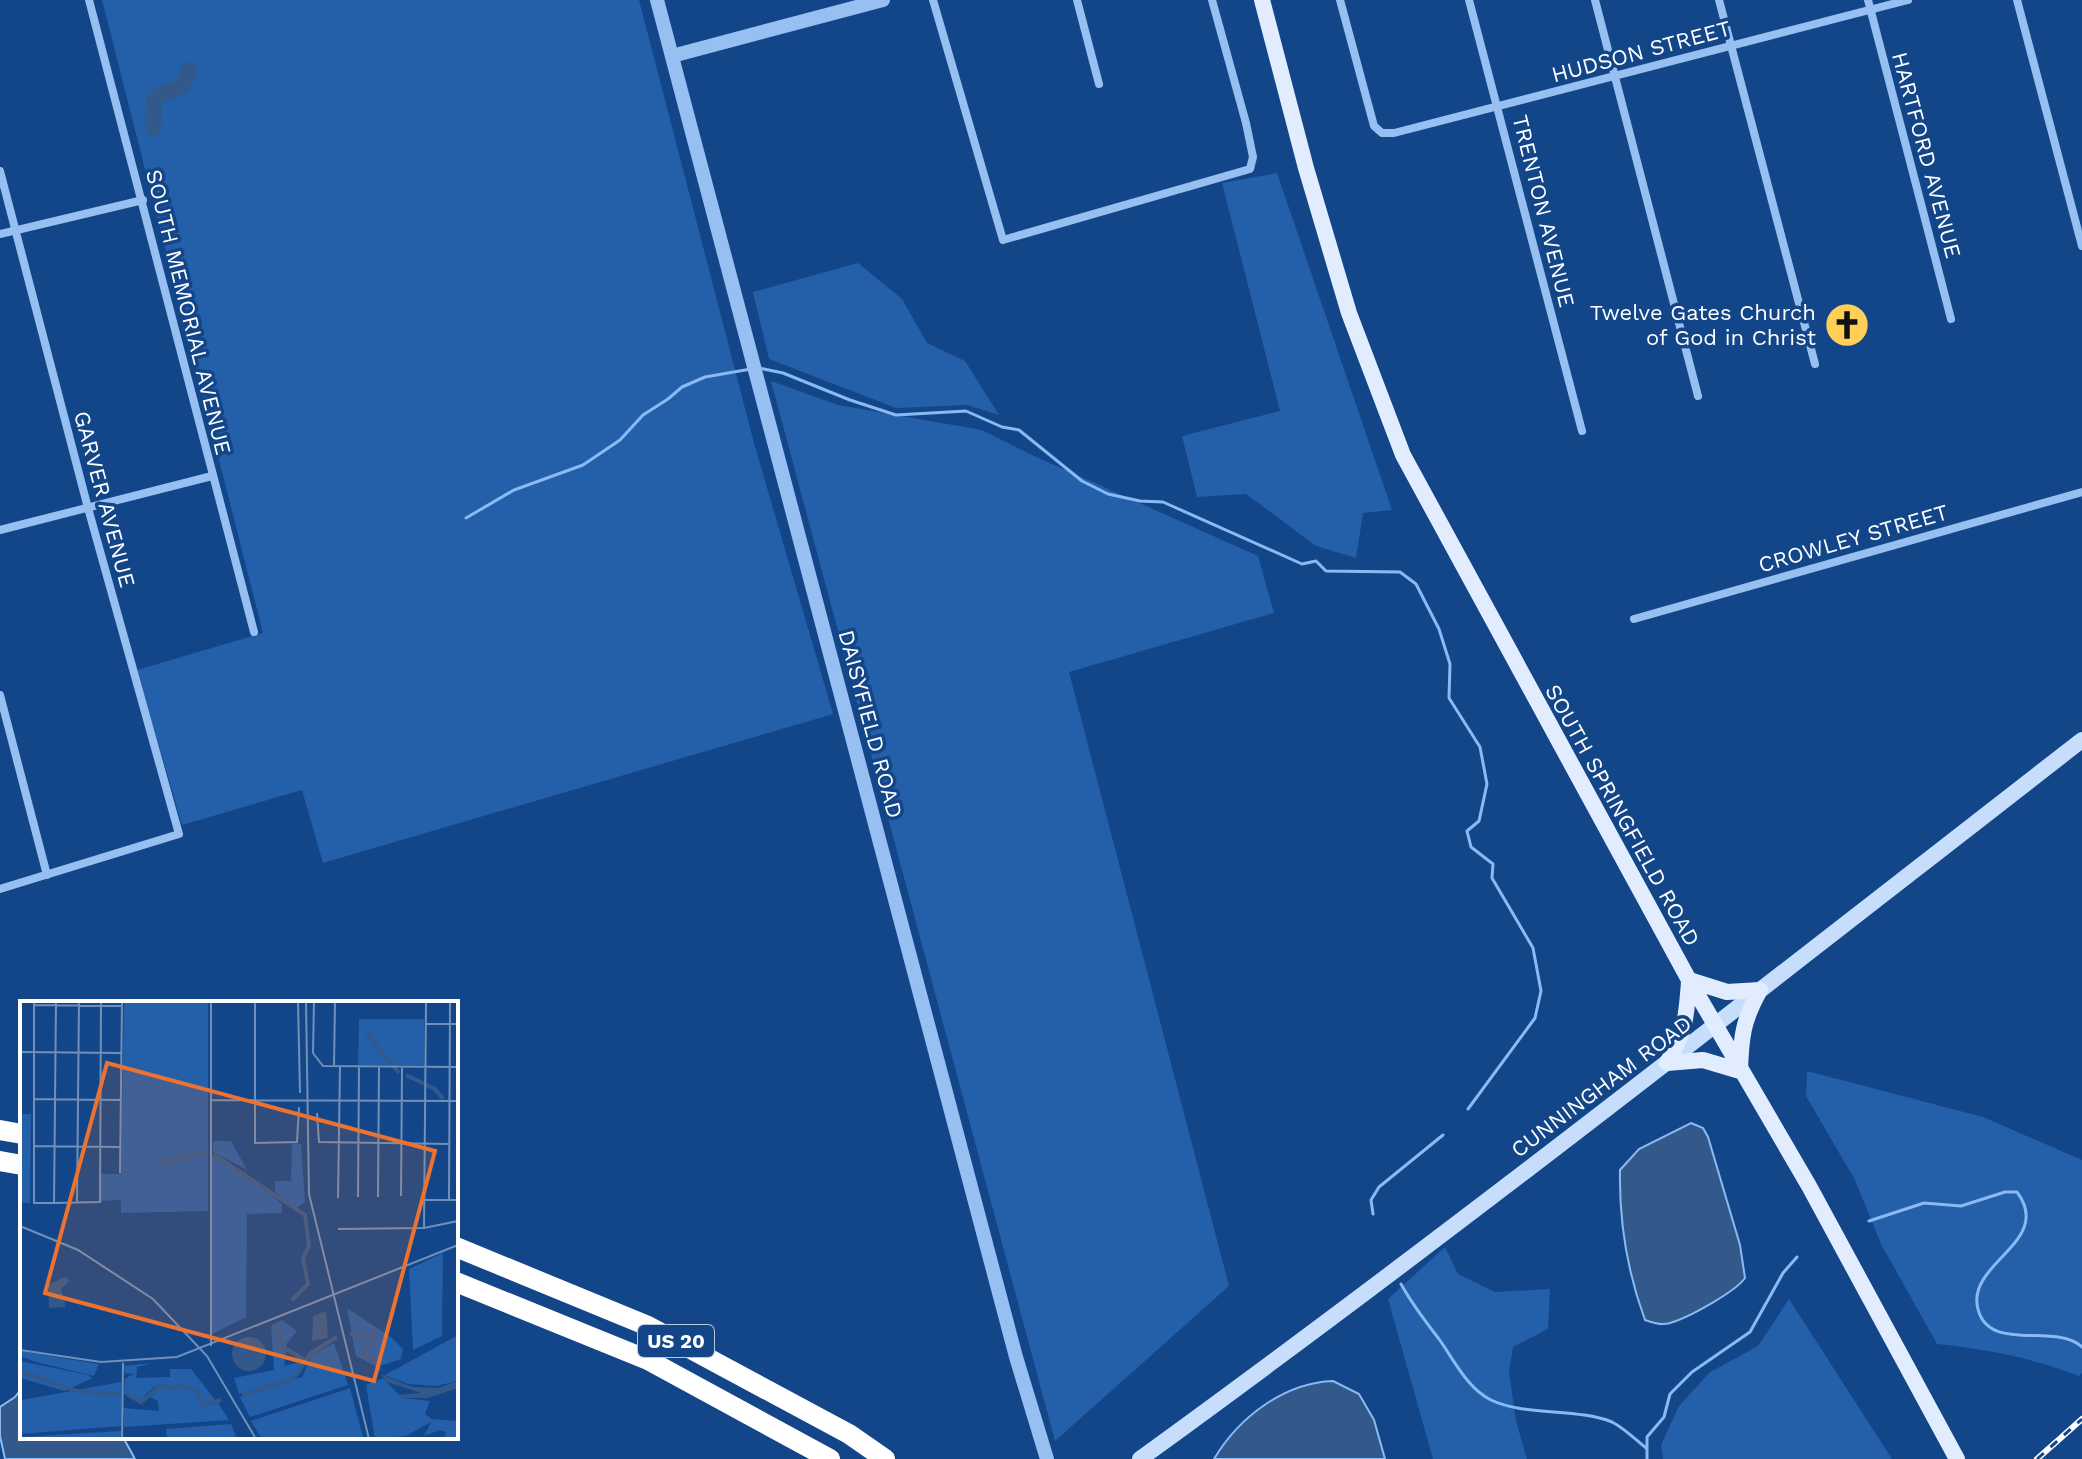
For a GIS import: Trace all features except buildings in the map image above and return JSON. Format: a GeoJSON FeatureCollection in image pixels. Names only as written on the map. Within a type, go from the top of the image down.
{"type":"FeatureCollection","features":[{"type":"Feature","properties":{"kind":"highway"},"geometry":{"type":"LineString","coordinates":[[0,1130],[20,1134]]}},
{"type":"Feature","properties":{"kind":"highway"},"geometry":{"type":"LineString","coordinates":[[0,1161],[20,1165]]}},
{"type":"Feature","properties":{"kind":"highway","name":"US 20"},"geometry":{"type":"LineString","coordinates":[[458,1248],[648,1326],[849,1434],[885,1459]]}},
{"type":"Feature","properties":{"kind":"highway","name":"US 20"},"geometry":{"type":"LineString","coordinates":[[458,1283],[648,1360],[830,1459]]}},
{"type":"Feature","properties":{"kind":"main road","name":"SOUTH SPRINGFIELD ROAD"},"geometry":{"type":"LineString","coordinates":[[1262,0],[1306,168],[1349,313],[1403,455],[1689,980],[1809,1186],[1957,1459]]}},
{"type":"Feature","properties":{"kind":"main road","name":"CUNNINGHAM ROAD"},"geometry":{"type":"LineString","coordinates":[[1140,1459],[1667,1063],[2082,740]]}},
{"type":"Feature","properties":{"kind":"main road"},"geometry":{"type":"LineString","coordinates":[[1667,1063],[1687,1021],[1689,980],[1727,992],[1760,990]]}},
{"type":"Feature","properties":{"kind":"main road"},"geometry":{"type":"LineString","coordinates":[[1667,1063],[1703,1060],[1740,1071],[1741,1037],[1746,1016],[1760,990]]}},
{"type":"Feature","properties":{"kind":"street","name":"SOUTH MEMORIAL AVENUE"},"geometry":{"type":"LineString","coordinates":[[89,0],[254,632]]}},
{"type":"Feature","properties":{"kind":"street","name":"DAISYFIELD ROAD"},"geometry":{"type":"LineString","coordinates":[[657,0],[1016,1357],[1047,1459]]}},
{"type":"Feature","properties":{"kind":"street"},"geometry":{"type":"LineString","coordinates":[[672,56],[883,0]]}},
{"type":"Feature","properties":{"kind":"street"},"geometry":{"type":"LineString","coordinates":[[933,0],[1003,240],[1250,169],[1253,157],[1246,123],[1212,0]]}},
{"type":"Feature","properties":{"kind":"street"},"geometry":{"type":"LineString","coordinates":[[1077,0],[1099,84]]}},
{"type":"Feature","properties":{"kind":"street","name":"HUDSON STREET"},"geometry":{"type":"LineString","coordinates":[[1340,0],[1374,126],[1382,133],[1394,133],[1615,76],[1869,5],[1908,0]]}},
{"type":"Feature","properties":{"kind":"street","name":"TRENTON AVENUE"},"geometry":{"type":"LineString","coordinates":[[1469,0],[1582,431]]}},
{"type":"Feature","properties":{"kind":"street"},"geometry":{"type":"LineString","coordinates":[[1595,0],[1698,396]]}},
{"type":"Feature","properties":{"kind":"street"},"geometry":{"type":"LineString","coordinates":[[1719,0],[1815,364]]}},
{"type":"Feature","properties":{"kind":"street"},"geometry":{"type":"LineString","coordinates":[[2017,0],[2082,246]]}},
{"type":"Feature","properties":{"kind":"street","name":"HARTFORD AVENUE"},"geometry":{"type":"LineString","coordinates":[[1869,5],[1951,319]]}},
{"type":"Feature","properties":{"kind":"street","name":"GARVER AVENUE"},"geometry":{"type":"LineString","coordinates":[[0,171],[88,508],[179,834],[47,875]]}},
{"type":"Feature","properties":{"kind":"street"},"geometry":{"type":"LineString","coordinates":[[0,234],[143,200]]}},
{"type":"Feature","properties":{"kind":"street"},"geometry":{"type":"LineString","coordinates":[[0,530],[212,476]]}},
{"type":"Feature","properties":{"kind":"street","name":"CROWLEY STREET"},"geometry":{"type":"LineString","coordinates":[[1634,619],[2082,492]]}},
{"type":"Feature","properties":{"kind":"street"},"geometry":{"type":"LineString","coordinates":[[0,695],[47,875],[0,889]]}},
{"type":"Feature","properties":{"kind":"shaded area"},"geometry":{"type":"Polygon","coordinates":[[[102,0],[639,0],[754,443],[833,714],[323,863],[302,790],[182,825],[137,670],[263,633],[102,0]]]}},
{"type":"Feature","properties":{"kind":"shaded area"},"geometry":{"type":"Polygon","coordinates":[[[1277,173],[1392,510],[1363,513],[1356,558],[1316,546],[1246,494],[1197,497],[1182,436],[1280,411],[1222,183],[1277,173]]]}},
{"type":"Feature","properties":{"kind":"shaded area"},"geometry":{"type":"Polygon","coordinates":[[[858,263],[902,299],[927,343],[965,361],[999,415],[967,405],[896,408],[769,359],[753,292],[858,263]]]}},
{"type":"Feature","properties":{"kind":"shaded area"},"geometry":{"type":"Polygon","coordinates":[[[771,381],[838,405],[982,430],[1258,556],[1274,613],[1069,672],[1229,1286],[1055,1441],[771,381]]]}},
{"type":"Feature","properties":{"kind":"shaded area"},"geometry":{"type":"Polygon","coordinates":[[[1807,1071],[1983,1117],[2082,1160],[2082,1373],[2079,1376],[2009,1355],[1937,1344],[1881,1244],[1855,1180],[1806,1096],[1807,1071]]]}},
{"type":"Feature","properties":{"kind":"shaded area"},"geometry":{"type":"Polygon","coordinates":[[[1691,1123],[1703,1128],[1708,1137],[1740,1245],[1745,1278],[1722,1297],[1699,1310],[1670,1323],[1658,1324],[1645,1320],[1633,1283],[1623,1227],[1620,1170],[1639,1149],[1691,1123]]]}},
{"type":"Feature","properties":{"kind":"shaded area"},"geometry":{"type":"Polygon","coordinates":[[[1445,1247],[1458,1274],[1495,1292],[1550,1289],[1548,1329],[1513,1347],[1509,1372],[1516,1421],[1527,1459],[1433,1459],[1388,1299],[1445,1247]]]}},
{"type":"Feature","properties":{"kind":"shaded area"},"geometry":{"type":"Polygon","coordinates":[[[1789,1299],[1892,1459],[1663,1459],[1661,1445],[1679,1406],[1710,1372],[1758,1346],[1789,1299]]]}},
{"type":"Feature","properties":{"kind":"shaded area"},"geometry":{"type":"Polygon","coordinates":[[[1333,1381],[1359,1394],[1374,1420],[1385,1459],[1214,1459],[1236,1429],[1264,1405],[1297,1388],[1333,1381]]]}},
{"type":"Feature","properties":{"kind":"shaded area"},"geometry":{"type":"Polygon","coordinates":[[[20,1391],[20,1439],[124,1439],[135,1459],[5,1459],[0,1436],[0,1407],[20,1391]]]}},
{"type":"Feature","properties":{"kind":"waterway"},"geometry":{"type":"LineString","coordinates":[[153,128],[154,100],[161,94],[182,87],[189,70]]}},
{"type":"Feature","properties":{"kind":"waterway"},"geometry":{"type":"LineString","coordinates":[[759,368],[783,373],[896,415],[966,411],[1002,427],[1019,430],[1082,481],[1108,494],[1163,502],[1302,564],[1316,561],[1326,571],[1400,572],[1416,584],[1439,629],[1450,664],[1449,698],[1480,747],[1487,784],[1479,821],[1467,831],[1471,847],[1493,864],[1492,878],[1533,948],[1541,991],[1535,1018],[1468,1109]]}},
{"type":"Feature","properties":{"kind":"waterway"},"geometry":{"type":"LineString","coordinates":[[466,518],[514,490],[583,465],[620,440],[643,415],[682,387],[705,377],[751,369]]}},
{"type":"Feature","properties":{"kind":"waterway"},"geometry":{"type":"LineString","coordinates":[[1373,1214],[1371,1200],[1379,1187],[1443,1135]]}},
{"type":"Feature","properties":{"kind":"waterway"},"geometry":{"type":"LineString","coordinates":[[1869,1221],[1924,1203],[1961,1206],[2005,1192],[2017,1192],[2025,1209],[2025,1224],[2019,1237],[1986,1275],[1979,1289],[1977,1304],[1982,1320],[2006,1334],[2056,1337],[2082,1347]]}},
{"type":"Feature","properties":{"kind":"waterway"},"geometry":{"type":"LineString","coordinates":[[1647,1459],[1647,1437],[1664,1417],[1670,1394],[1692,1372],[1750,1332],[1783,1273],[1797,1257]]}},
{"type":"Feature","properties":{"kind":"waterway"},"geometry":{"type":"LineString","coordinates":[[1401,1284],[1462,1373],[1482,1395],[1504,1405],[1583,1415],[1612,1422],[1646,1448]]}},
{"type":"Feature","properties":{"kind":"railway"},"geometry":{"type":"LineString","coordinates":[[2037,1459],[2082,1419]]}},
{"type":"Feature","properties":{"kind":"place","name":"Twelve Gates Church of God in Christ"},"geometry":{"type":"Point","coordinates":[1847,325]}}]}
